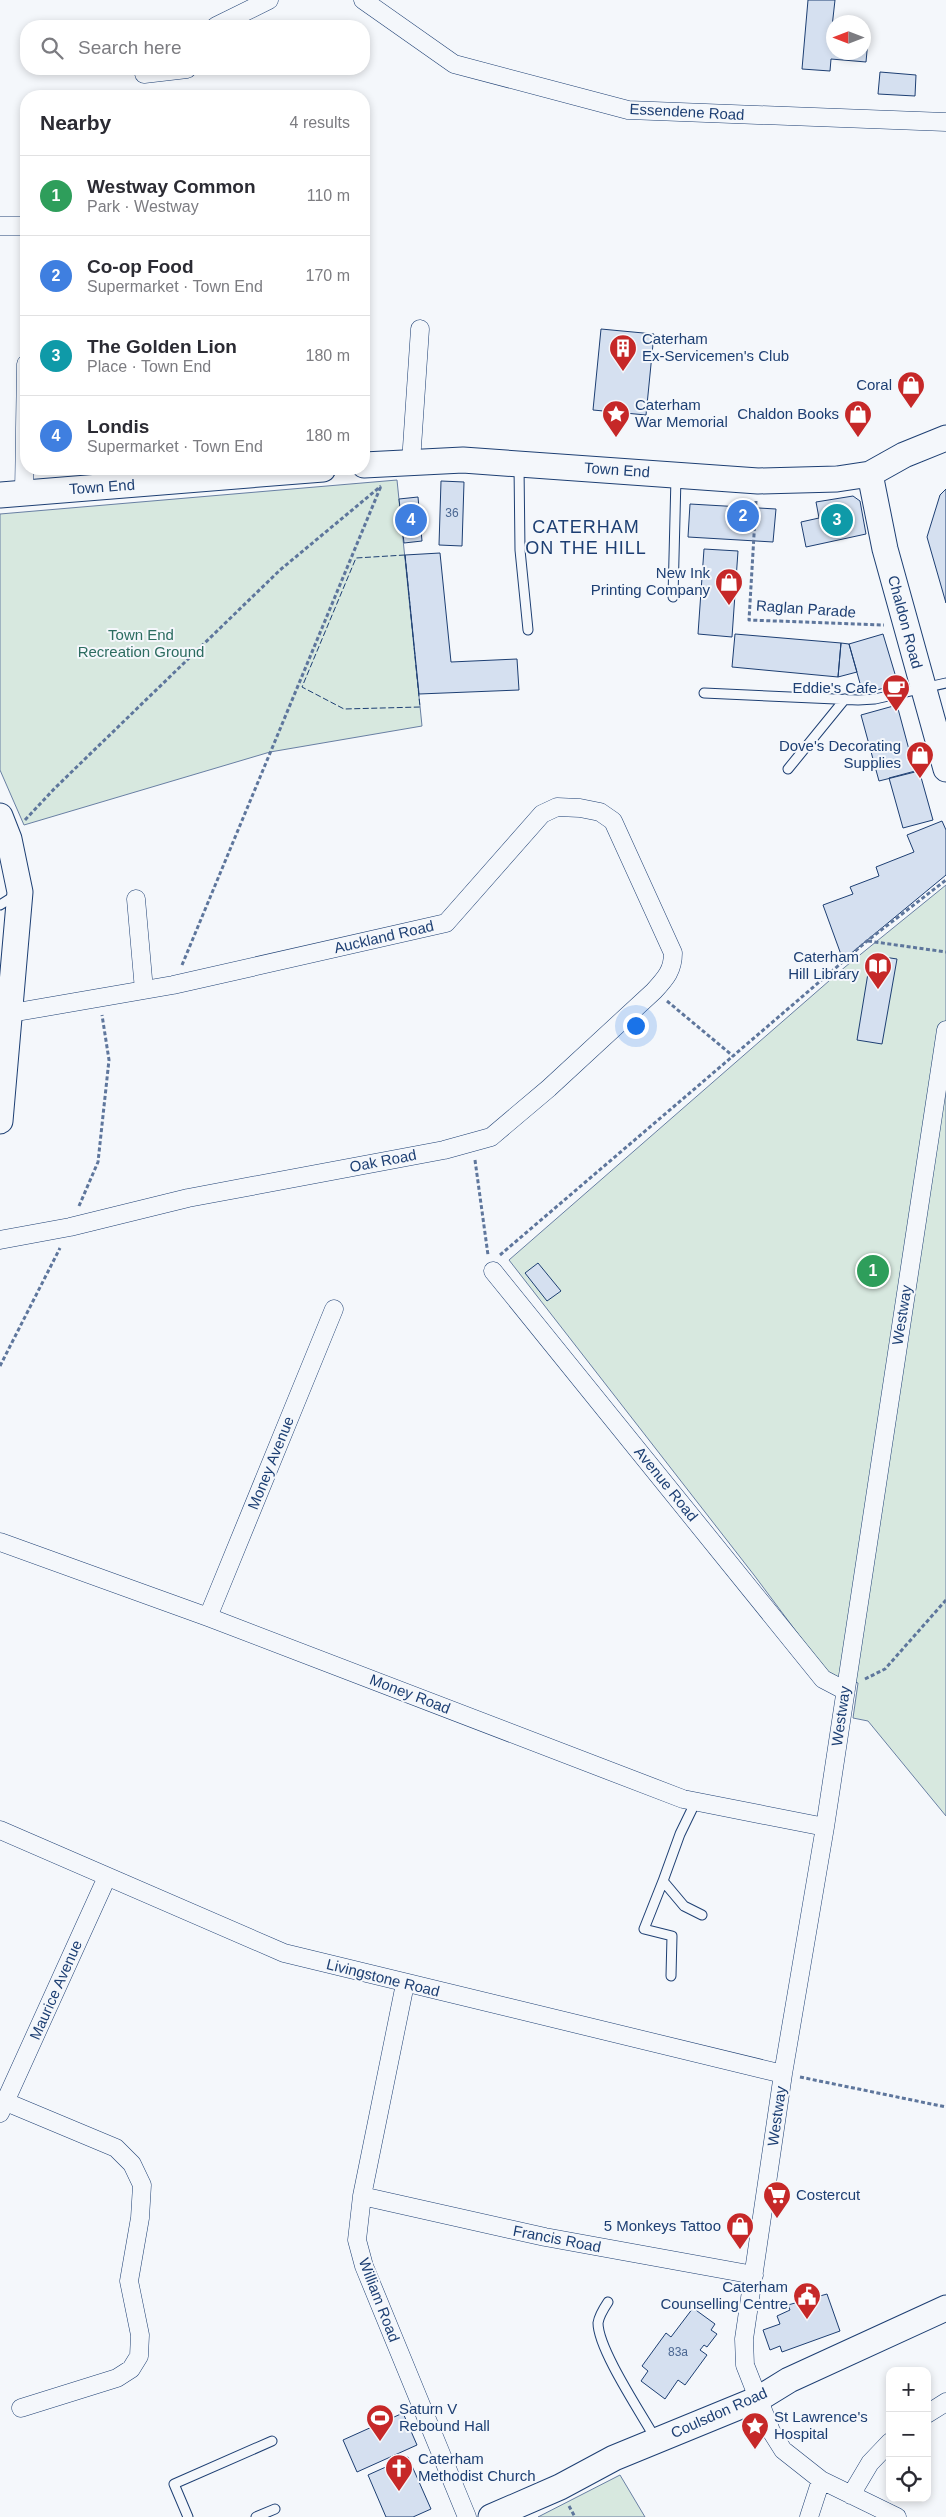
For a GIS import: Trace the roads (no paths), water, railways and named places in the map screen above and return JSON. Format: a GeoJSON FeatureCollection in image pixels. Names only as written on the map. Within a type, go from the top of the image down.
{"type":"FeatureCollection","features":[{"type":"Feature","properties":{"kind":"main road"},"geometry":{"type":"LineString","coordinates":[[870,474],[904,455],[946,438]]}},
{"type":"Feature","properties":{"kind":"main road","name":"Town End"},"geometry":{"type":"LineString","coordinates":[[376,472],[411,462],[463,460],[758,481],[837,479],[870,474]]}},
{"type":"Feature","properties":{"kind":"main road","name":"Chaldon Road"},"geometry":{"type":"LineString","coordinates":[[870,474],[885,549],[907,626],[934,686],[946,769]]}},
{"type":"Feature","properties":{"kind":"main road","name":"Town End"},"geometry":{"type":"LineString","coordinates":[[12,494],[248,475]]}},
{"type":"Feature","properties":{"kind":"main road"},"geometry":{"type":"LineString","coordinates":[[0,816],[9,839],[11,1013],[0,1122]]}},
{"type":"Feature","properties":{"kind":"main road","name":"Coulsdon Road"},"geometry":{"type":"LineString","coordinates":[[491,2517],[656,2441],[758,2400],[789,2380],[946,2308]]}},
{"type":"Feature","properties":{"kind":"street"},"geometry":{"type":"LineString","coordinates":[[228,20],[269,0]]}},
{"type":"Feature","properties":{"kind":"street","name":"Essendene Road"},"geometry":{"type":"LineString","coordinates":[[363,0],[454,64],[628,110],[946,122]]}},
{"type":"Feature","properties":{"kind":"street"},"geometry":{"type":"LineString","coordinates":[[0,226],[20,226]]}},
{"type":"Feature","properties":{"kind":"street"},"geometry":{"type":"LineString","coordinates":[[411,462],[420,329]]}},
{"type":"Feature","properties":{"kind":"street"},"geometry":{"type":"LineString","coordinates":[[12,494],[20,420]]}},
{"type":"Feature","properties":{"kind":"street","name":"Auckland Road"},"geometry":{"type":"LineString","coordinates":[[11,1013],[174,985],[446,923],[542,814],[556,806],[600,812],[613,821],[666,937]]}},
{"type":"Feature","properties":{"kind":"street"},"geometry":{"type":"LineString","coordinates":[[136,899],[144,990]]}},
{"type":"Feature","properties":{"kind":"street","name":"Oak Road"},"geometry":{"type":"LineString","coordinates":[[0,1240],[70,1227],[188,1198],[444,1150],[491,1137],[548,1088],[667,977],[673,966],[673,953],[666,937]]}},
{"type":"Feature","properties":{"kind":"street","name":"Westway"},"geometry":{"type":"LineString","coordinates":[[897,2517],[820,2480],[783,2450],[771,2431],[745,2365],[744,2339],[783,2074],[824,1827],[946,1030]]}},
{"type":"Feature","properties":{"kind":"street","name":"Avenue Road"},"geometry":{"type":"LineString","coordinates":[[491,1267],[822,1679],[844,1690]]}},
{"type":"Feature","properties":{"kind":"street","name":"Money Avenue"},"geometry":{"type":"LineString","coordinates":[[208,1617],[334,1308]]}},
{"type":"Feature","properties":{"kind":"street","name":"Money Road"},"geometry":{"type":"LineString","coordinates":[[0,1542],[208,1617],[683,1799],[824,1827]]}},
{"type":"Feature","properties":{"kind":"street","name":"Livingstone Road"},"geometry":{"type":"LineString","coordinates":[[0,1830],[284,1953],[405,1984],[783,2074]]}},
{"type":"Feature","properties":{"kind":"street","name":"Maurice Avenue"},"geometry":{"type":"LineString","coordinates":[[21,2408],[117,2378],[131,2369],[139,2356],[140,2335],[129,2281],[138,2228],[142,2185],[132,2164],[116,2148],[3,2108],[107,1877]]}},
{"type":"Feature","properties":{"kind":"street","name":"William Road"},"geometry":{"type":"LineString","coordinates":[[405,1984],[362,2196],[357,2240],[364,2266],[467,2517]]}},
{"type":"Feature","properties":{"kind":"street","name":"Francis Road"},"geometry":{"type":"LineString","coordinates":[[362,2196],[545,2237],[754,2275]]}},
{"type":"Feature","properties":{"kind":"street"},"geometry":{"type":"LineString","coordinates":[[930,2412],[946,2402]]}},
{"type":"Feature","properties":{"kind":"street"},"geometry":{"type":"LineString","coordinates":[[851,2495],[870,2463],[886,2446]]}},
{"type":"Feature","properties":{"kind":"street"},"geometry":{"type":"LineString","coordinates":[[808,2517],[820,2480]]}},
{"type":"Feature","properties":{"kind":"lane"},"geometry":{"type":"LineString","coordinates":[[519,463],[520,550],[528,630]]}},
{"type":"Feature","properties":{"kind":"lane"},"geometry":{"type":"LineString","coordinates":[[673,596],[676,475]]}},
{"type":"Feature","properties":{"kind":"lane"},"geometry":{"type":"LineString","coordinates":[[704,693],[875,699],[934,686]]}},
{"type":"Feature","properties":{"kind":"lane"},"geometry":{"type":"LineString","coordinates":[[788,768],[845,699]]}},
{"type":"Feature","properties":{"kind":"lane"},"geometry":{"type":"LineString","coordinates":[[671,1976],[672,1936],[644,1929],[680,1834],[696,1801]]}},
{"type":"Feature","properties":{"kind":"lane"},"geometry":{"type":"LineString","coordinates":[[663,1881],[684,1906],[702,1915]]}},
{"type":"Feature","properties":{"kind":"lane"},"geometry":{"type":"LineString","coordinates":[[608,2302],[598,2322],[601,2336],[609,2356],[656,2441]]}},
{"type":"Feature","properties":{"kind":"lane"},"geometry":{"type":"LineString","coordinates":[[188,2517],[174,2484],[272,2441]]}},
{"type":"Feature","properties":{"kind":"lane"},"geometry":{"type":"LineString","coordinates":[[256,2517],[275,2509]]}},
{"type":"Feature","properties":{"kind":"place","name":"Caterham Ex-Servicemen's Club"},"geometry":{"type":"Point","coordinates":[623,372]}},
{"type":"Feature","properties":{"kind":"place","name":"Coral"},"geometry":{"type":"Point","coordinates":[911,409]}},
{"type":"Feature","properties":{"kind":"place","name":"Caterham War Memorial"},"geometry":{"type":"Point","coordinates":[616,438]}},
{"type":"Feature","properties":{"kind":"place","name":"Chaldon Books"},"geometry":{"type":"Point","coordinates":[858,438]}},
{"type":"Feature","properties":{"kind":"place","name":"Co-op Food"},"geometry":{"type":"Point","coordinates":[743,516]}},
{"type":"Feature","properties":{"kind":"place","name":"Londis"},"geometry":{"type":"Point","coordinates":[411,520]}},
{"type":"Feature","properties":{"kind":"place","name":"The Golden Lion"},"geometry":{"type":"Point","coordinates":[837,520]}},
{"type":"Feature","properties":{"kind":"place","name":"New Ink Printing Company"},"geometry":{"type":"Point","coordinates":[729,606]}},
{"type":"Feature","properties":{"kind":"place","name":"Eddie's Cafe"},"geometry":{"type":"Point","coordinates":[896,712]}},
{"type":"Feature","properties":{"kind":"place","name":"Dove's Decorating Supplies"},"geometry":{"type":"Point","coordinates":[920,779]}},
{"type":"Feature","properties":{"kind":"place","name":"Caterham Hill Library"},"geometry":{"type":"Point","coordinates":[878,990]}},
{"type":"Feature","properties":{"kind":"place","name":"Westway Common"},"geometry":{"type":"Point","coordinates":[873,1271]}},
{"type":"Feature","properties":{"kind":"place","name":"Costercut"},"geometry":{"type":"Point","coordinates":[777,2219]}},
{"type":"Feature","properties":{"kind":"place","name":"5 Monkeys Tattoo"},"geometry":{"type":"Point","coordinates":[740,2250]}},
{"type":"Feature","properties":{"kind":"place","name":"Caterham Counselling Centre"},"geometry":{"type":"Point","coordinates":[807,2320]}},
{"type":"Feature","properties":{"kind":"place","name":"Saturn V Rebound Hall"},"geometry":{"type":"Point","coordinates":[380,2442]}},
{"type":"Feature","properties":{"kind":"place","name":"St Lawrence's Hospital"},"geometry":{"type":"Point","coordinates":[755,2450]}},
{"type":"Feature","properties":{"kind":"place","name":"Caterham Methodist Church"},"geometry":{"type":"Point","coordinates":[399,2492]}},
{"type":"Feature","properties":{"kind":"district","name":"CATERHAM ON THE HILL"},"geometry":{"type":"Point","coordinates":[586,537]}},
{"type":"Feature","properties":{"kind":"park label","name":"Town End Recreation Ground"},"geometry":{"type":"Point","coordinates":[141,644]}}]}
